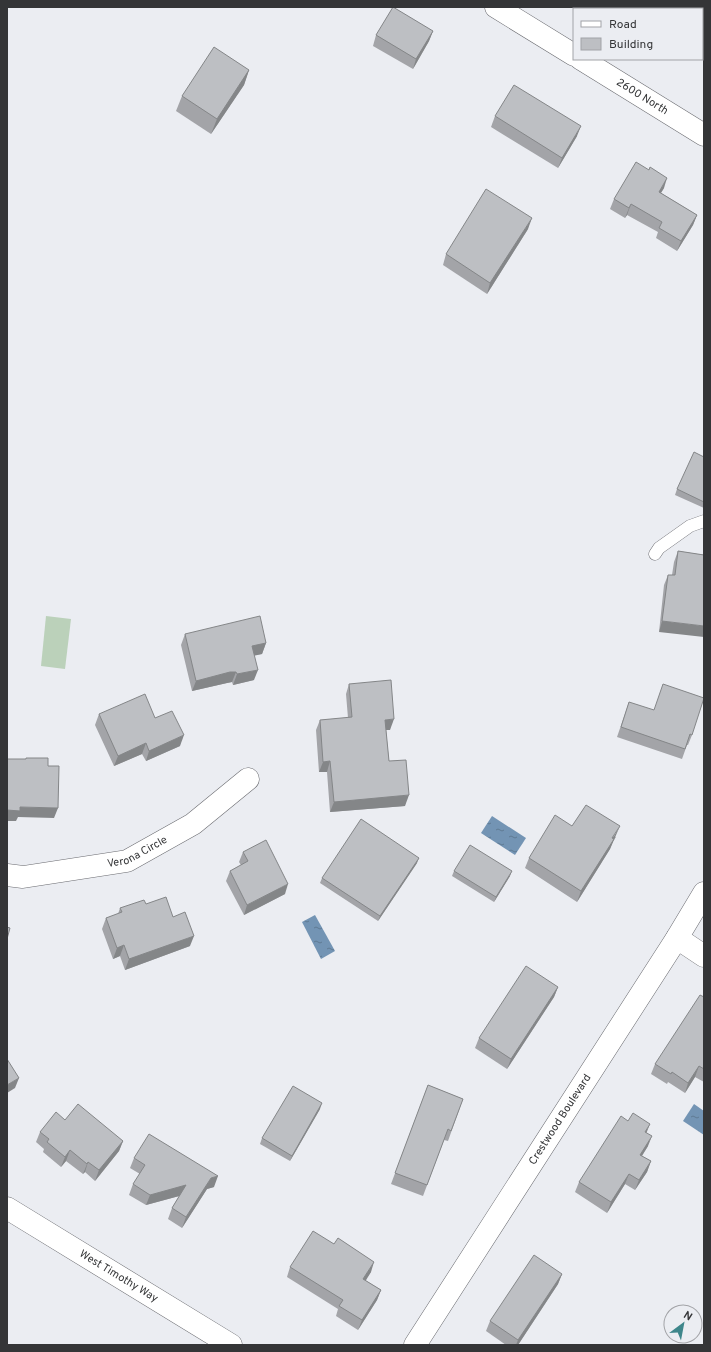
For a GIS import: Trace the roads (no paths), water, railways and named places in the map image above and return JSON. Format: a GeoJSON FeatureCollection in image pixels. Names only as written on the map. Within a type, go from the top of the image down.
{"type":"FeatureCollection","features":[{"type":"Feature","properties":{"kind":"street"},"geometry":{"type":"LineString","coordinates":[[496,7],[573,54]]}},
{"type":"Feature","properties":{"kind":"street","name":"2600 North"},"geometry":{"type":"LineString","coordinates":[[583,60],[704,135]]}},
{"type":"Feature","properties":{"kind":"street","name":"Verona Circle"},"geometry":{"type":"LineString","coordinates":[[7,875],[23,877],[127,861],[193,824],[248,779]]}},
{"type":"Feature","properties":{"kind":"street","name":"Crestwood Boulevard"},"geometry":{"type":"LineString","coordinates":[[416,1345],[677,938],[704,893]]}},
{"type":"Feature","properties":{"kind":"street"},"geometry":{"type":"LineString","coordinates":[[677,938],[704,956]]}},
{"type":"Feature","properties":{"kind":"street","name":"West Timothy Way"},"geometry":{"type":"LineString","coordinates":[[7,1208],[231,1345]]}},
{"type":"Feature","properties":{"kind":"lane"},"geometry":{"type":"LineString","coordinates":[[655,554],[659,548],[690,526],[704,521]]}},
{"type":"Feature","properties":{"kind":"water"},"geometry":{"type":"Polygon","coordinates":[[[492,816],[526,838],[515,855],[481,833],[492,816]]]}},
{"type":"Feature","properties":{"kind":"water"},"geometry":{"type":"Polygon","coordinates":[[[315,915],[335,951],[321,959],[302,922],[315,915]]]}},
{"type":"Feature","properties":{"kind":"water"},"geometry":{"type":"Polygon","coordinates":[[[694,1104],[704,1111],[704,1135],[683,1121],[694,1104]]]}}]}
